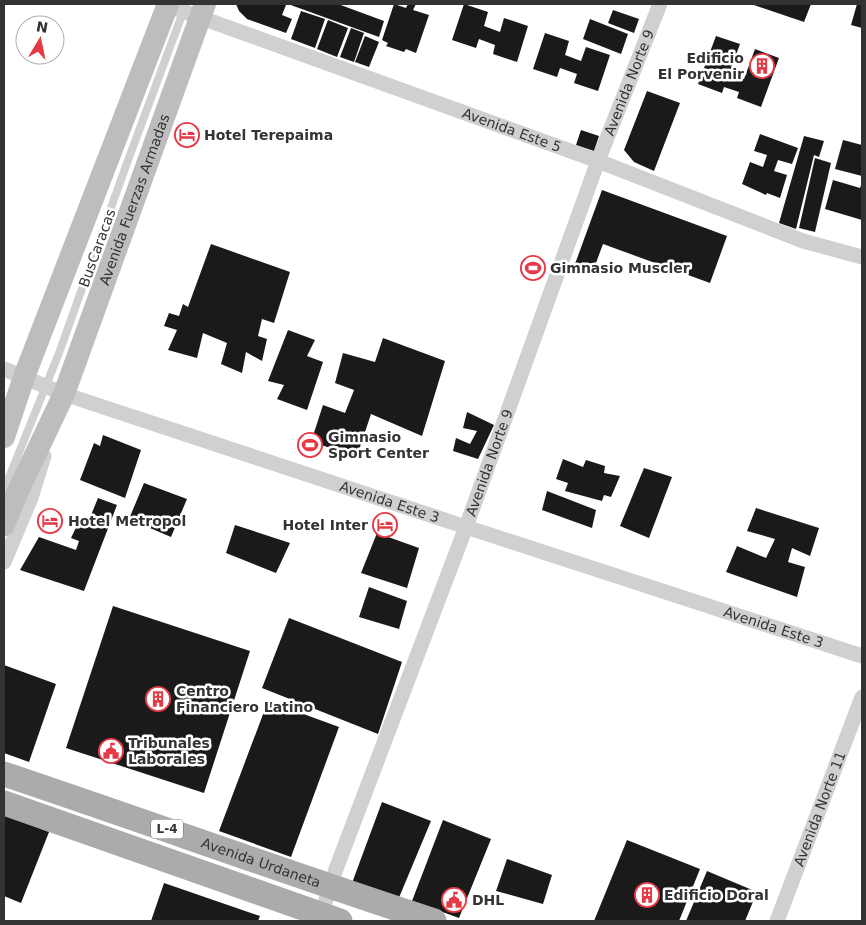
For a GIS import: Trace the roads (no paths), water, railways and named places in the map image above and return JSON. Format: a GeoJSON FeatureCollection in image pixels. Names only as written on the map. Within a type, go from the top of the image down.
{"type":"FeatureCollection","features":[{"type":"Feature","properties":{"kind":"main road"},"geometry":{"type":"LineString","coordinates":[[4,438],[14,373],[182,7]]}},
{"type":"Feature","properties":{"kind":"main road","name":"Avenida Fuerzas Armadas"},"geometry":{"type":"LineString","coordinates":[[4,525],[9,489],[55,390],[182,7]]}},
{"type":"Feature","properties":{"kind":"main road","name":"Avenida Urdaneta"},"geometry":{"type":"LineString","coordinates":[[4,774],[434,921]]}},
{"type":"Feature","properties":{"kind":"main road","name":"Avenida Urdaneta"},"geometry":{"type":"LineString","coordinates":[[4,803],[327,919]]}},
{"type":"Feature","properties":{"kind":"street","name":"Avenida Norte 9"},"geometry":{"type":"LineString","coordinates":[[327,919],[330,887],[466,527],[598,161],[660,4]]}},
{"type":"Feature","properties":{"kind":"street","name":"Avenida Este 5"},"geometry":{"type":"LineString","coordinates":[[182,7],[598,161],[803,241],[862,257]]}},
{"type":"Feature","properties":{"kind":"street","name":"Avenida Este 3"},"geometry":{"type":"LineString","coordinates":[[14,373],[55,390],[862,656]]}},
{"type":"Feature","properties":{"kind":"street"},"geometry":{"type":"LineString","coordinates":[[4,418],[14,373]]}},
{"type":"Feature","properties":{"kind":"street"},"geometry":{"type":"LineString","coordinates":[[4,562],[31,498],[55,390]]}},
{"type":"Feature","properties":{"kind":"street","name":"Avenida Norte 11"},"geometry":{"type":"LineString","coordinates":[[777,921],[862,698]]}},
{"type":"Feature","properties":{"kind":"place","name":"Edificio El Porvenir"},"geometry":{"type":"Point","coordinates":[762,66]}},
{"type":"Feature","properties":{"kind":"place","name":"Hotel Terepaima"},"geometry":{"type":"Point","coordinates":[187,135]}},
{"type":"Feature","properties":{"kind":"place","name":"Gimnasio Muscler"},"geometry":{"type":"Point","coordinates":[533,268]}},
{"type":"Feature","properties":{"kind":"place","name":"Gimnasio Sport Center"},"geometry":{"type":"Point","coordinates":[310,445]}},
{"type":"Feature","properties":{"kind":"place","name":"Hotel Metropol"},"geometry":{"type":"Point","coordinates":[50,521]}},
{"type":"Feature","properties":{"kind":"place","name":"Hotel Inter"},"geometry":{"type":"Point","coordinates":[385,525]}},
{"type":"Feature","properties":{"kind":"place","name":"Centro Financiero Latino"},"geometry":{"type":"Point","coordinates":[158,699]}},
{"type":"Feature","properties":{"kind":"place","name":"Tribunales Laborales"},"geometry":{"type":"Point","coordinates":[111,751]}},
{"type":"Feature","properties":{"kind":"place","name":"Edificio Doral"},"geometry":{"type":"Point","coordinates":[647,895]}},
{"type":"Feature","properties":{"kind":"place","name":"DHL"},"geometry":{"type":"Point","coordinates":[454,900]}}]}
